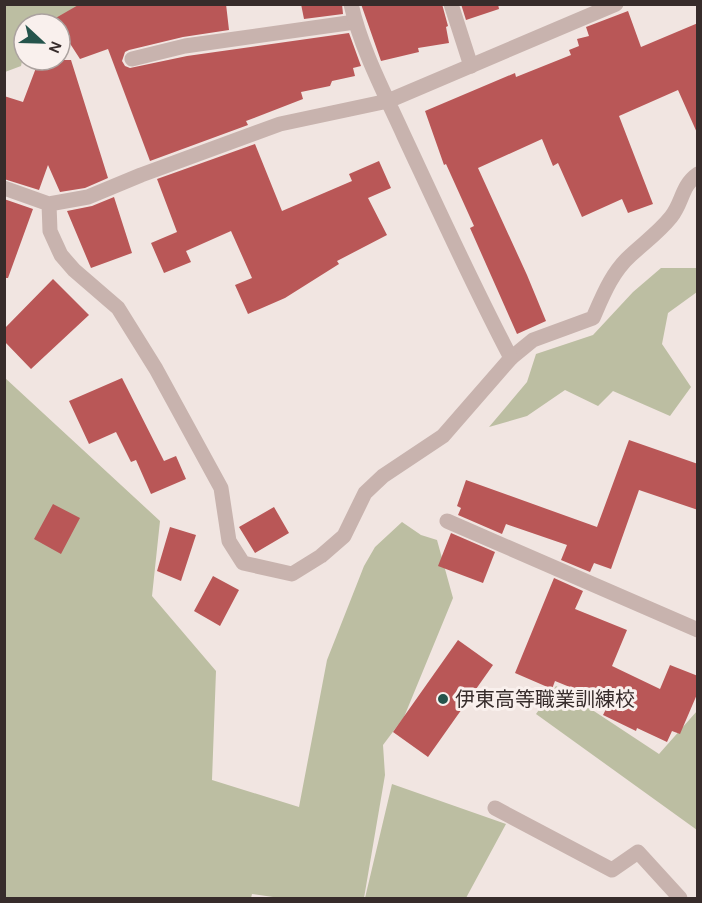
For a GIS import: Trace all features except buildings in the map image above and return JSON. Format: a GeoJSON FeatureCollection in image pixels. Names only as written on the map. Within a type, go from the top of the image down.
{"type":"FeatureCollection","features":[{"type":"Feature","properties":{"kind":"street"},"geometry":{"type":"LineString","coordinates":[[351,4],[355,22],[388,101],[475,290],[511,358]]}},
{"type":"Feature","properties":{"kind":"street"},"geometry":{"type":"LineString","coordinates":[[451,4],[471,66]]}},
{"type":"Feature","properties":{"kind":"street"},"geometry":{"type":"LineString","coordinates":[[4,188],[49,204],[88,197],[280,124],[388,101],[616,4]]}},
{"type":"Feature","properties":{"kind":"street"},"geometry":{"type":"LineString","coordinates":[[132,59],[186,46],[355,22]]}},
{"type":"Feature","properties":{"kind":"street"},"geometry":{"type":"LineString","coordinates":[[49,204],[50,231],[61,255],[74,270],[118,308],[156,369],[221,488],[229,541],[243,563],[292,574],[321,556],[344,536],[365,493],[382,476],[443,436],[511,358],[533,340],[593,318],[610,280],[631,255],[649,241],[673,215],[688,181],[698,174]]}},
{"type":"Feature","properties":{"kind":"street"},"geometry":{"type":"LineString","coordinates":[[447,521],[698,630]]}},
{"type":"Feature","properties":{"kind":"street"},"geometry":{"type":"LineString","coordinates":[[495,808],[612,870],[638,852],[680,898]]}},
{"type":"Feature","properties":{"kind":"green space"},"geometry":{"type":"Polygon","coordinates":[[[5,5],[109,5],[72,34],[72,12],[12,12],[12,69],[5,72],[5,5]]]}},
{"type":"Feature","properties":{"kind":"green space"},"geometry":{"type":"Polygon","coordinates":[[[661,268],[697,268],[697,292],[668,313],[662,344],[691,387],[670,416],[613,391],[598,406],[565,390],[527,416],[489,427],[527,382],[536,354],[593,335],[633,292],[661,268]]]}},
{"type":"Feature","properties":{"kind":"green space"},"geometry":{"type":"Polygon","coordinates":[[[4,377],[160,521],[152,596],[216,671],[212,780],[299,807],[327,660],[364,566],[375,547],[402,522],[421,535],[437,540],[453,598],[404,717],[383,745],[385,775],[364,898],[280,898],[252,894],[251,898],[5,898],[4,377]]]}},
{"type":"Feature","properties":{"kind":"green space"},"geometry":{"type":"Polygon","coordinates":[[[556,686],[659,754],[697,711],[697,830],[536,714],[556,686]]]}},
{"type":"Feature","properties":{"kind":"green space"},"geometry":{"type":"Polygon","coordinates":[[[392,784],[506,824],[466,898],[365,898],[392,784]]]}},
{"type":"Feature","properties":{"kind":"place","name":"伊東高等職業訓練校"},"geometry":{"type":"Point","coordinates":[443,699]}}]}
